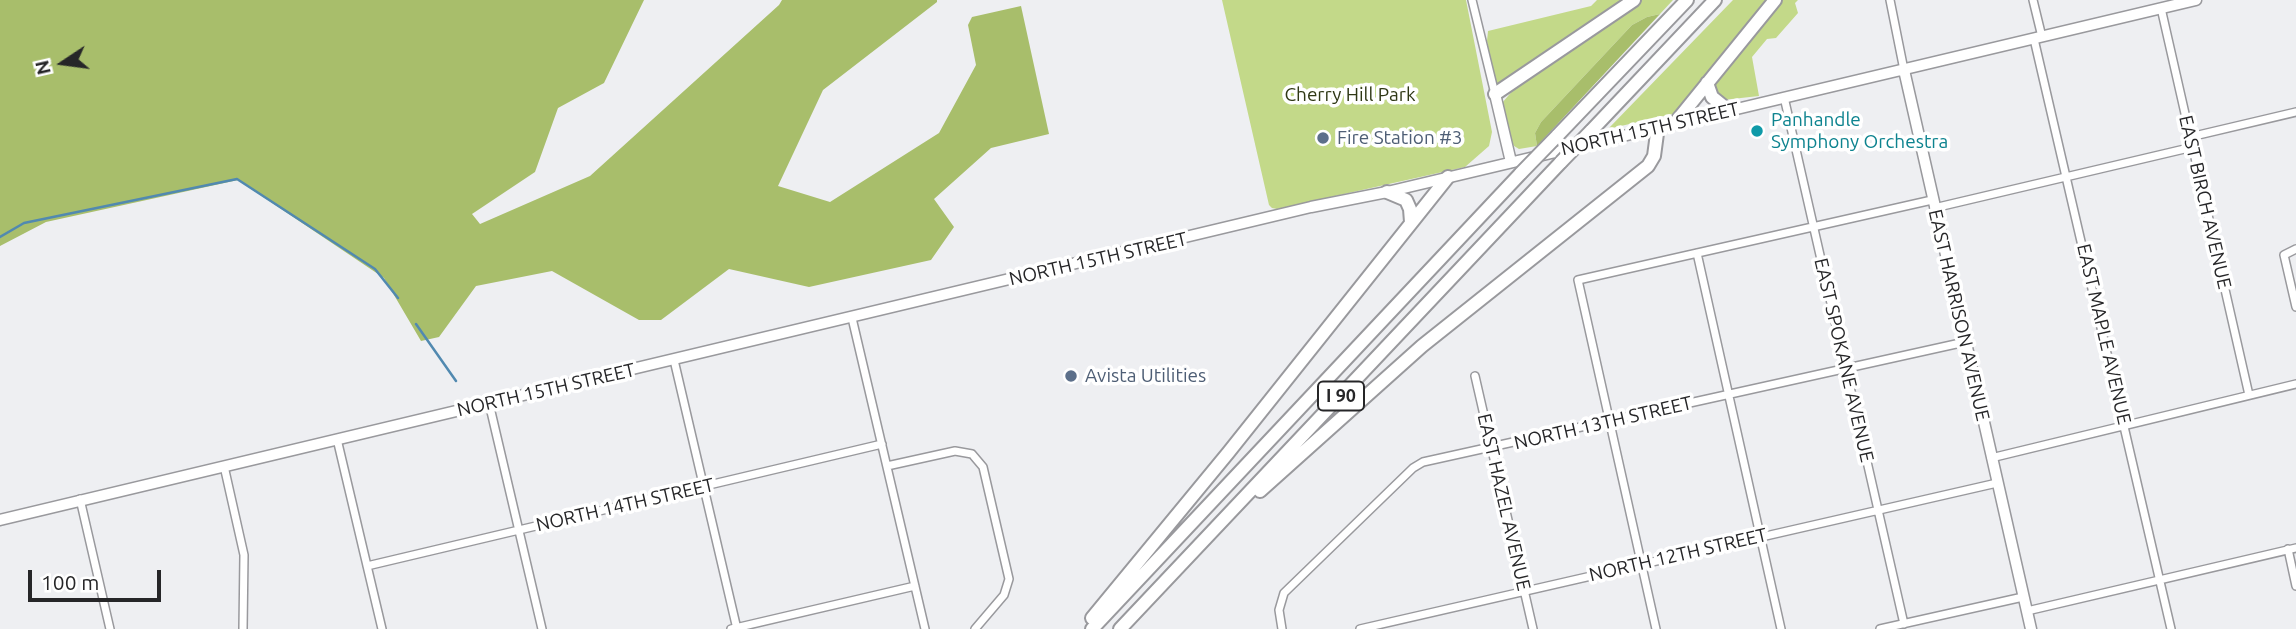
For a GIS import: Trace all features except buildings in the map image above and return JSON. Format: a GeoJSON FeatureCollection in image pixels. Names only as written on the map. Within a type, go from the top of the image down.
{"type":"FeatureCollection","features":[{"type":"Feature","properties":{"kind":"highway"},"geometry":{"type":"LineString","coordinates":[[1495,94],[1634,0]]}},
{"type":"Feature","properties":{"kind":"highway","name":"I 90"},"geometry":{"type":"LineString","coordinates":[[1092,629],[1687,0]]}},
{"type":"Feature","properties":{"kind":"highway","name":"I 90"},"geometry":{"type":"LineString","coordinates":[[1120,629],[1716,0]]}},
{"type":"Feature","properties":{"kind":"highway"},"geometry":{"type":"LineString","coordinates":[[1675,123],[1774,0]]}},
{"type":"Feature","properties":{"kind":"highway"},"geometry":{"type":"LineString","coordinates":[[1707,83],[1712,97],[1728,110]]}},
{"type":"Feature","properties":{"kind":"highway"},"geometry":{"type":"LineString","coordinates":[[1216,527],[1278,476],[1422,346],[1648,166],[1654,156],[1658,126]]}},
{"type":"Feature","properties":{"kind":"highway","name":"I 90"},"geometry":{"type":"LineString","coordinates":[[1084,629],[1448,177]]}},
{"type":"Feature","properties":{"kind":"highway"},"geometry":{"type":"LineString","coordinates":[[1387,192],[1406,200],[1411,222]]}},
{"type":"Feature","properties":{"kind":"main road","name":"NORTH 15TH STREET"},"geometry":{"type":"LineString","coordinates":[[0,520],[1311,207],[1387,192],[2038,38],[2165,5],[2196,0]]}},
{"type":"Feature","properties":{"kind":"main road","name":"EAST HARRISON AVENUE"},"geometry":{"type":"LineString","coordinates":[[1904,70],[2031,629]]}},
{"type":"Feature","properties":{"kind":"main road"},"geometry":{"type":"LineString","coordinates":[[1495,94],[1511,162]]}},
{"type":"Feature","properties":{"kind":"street"},"geometry":{"type":"LineString","coordinates":[[1472,0],[1495,94]]}},
{"type":"Feature","properties":{"kind":"street","name":"EAST HARRISON AVENUE"},"geometry":{"type":"LineString","coordinates":[[1890,0],[1904,70]]}},
{"type":"Feature","properties":{"kind":"street","name":"EAST MAPLE AVENUE"},"geometry":{"type":"LineString","coordinates":[[2033,0],[2038,38],[2067,177],[2171,629]]}},
{"type":"Feature","properties":{"kind":"street","name":"EAST BIRCH AVENUE"},"geometry":{"type":"LineString","coordinates":[[2165,5],[2190,137],[2249,395]]}},
{"type":"Feature","properties":{"kind":"street","name":"EAST SPOKANE AVENUE"},"geometry":{"type":"LineString","coordinates":[[1784,97],[1903,624]]}},
{"type":"Feature","properties":{"kind":"street"},"geometry":{"type":"LineString","coordinates":[[2190,137],[2296,111]]}},
{"type":"Feature","properties":{"kind":"street"},"geometry":{"type":"LineString","coordinates":[[1656,629],[1578,280],[1814,227],[2067,177],[2193,146]]}},
{"type":"Feature","properties":{"kind":"street"},"geometry":{"type":"LineString","coordinates":[[2296,248],[2284,255],[2296,307]]}},
{"type":"Feature","properties":{"kind":"street"},"geometry":{"type":"LineString","coordinates":[[1697,253],[1781,629]]}},
{"type":"Feature","properties":{"kind":"street"},"geometry":{"type":"LineString","coordinates":[[852,318],[925,629]]}},
{"type":"Feature","properties":{"kind":"street","name":"NORTH 13TH STREET"},"geometry":{"type":"LineString","coordinates":[[1282,629],[1279,610],[1284,593],[1413,468],[1423,462],[1965,342]]}},
{"type":"Feature","properties":{"kind":"street"},"geometry":{"type":"LineString","coordinates":[[674,360],[735,629],[915,586]]}},
{"type":"Feature","properties":{"kind":"street","name":"EAST HAZEL AVENUE"},"geometry":{"type":"LineString","coordinates":[[1475,376],[1533,629]]}},
{"type":"Feature","properties":{"kind":"street"},"geometry":{"type":"LineString","coordinates":[[1992,458],[2296,384]]}},
{"type":"Feature","properties":{"kind":"street"},"geometry":{"type":"LineString","coordinates":[[489,403],[542,629]]}},
{"type":"Feature","properties":{"kind":"street"},"geometry":{"type":"LineString","coordinates":[[337,439],[382,629]]}},
{"type":"Feature","properties":{"kind":"street","name":"NORTH 14TH STREET"},"geometry":{"type":"LineString","coordinates":[[367,566],[882,444]]}},
{"type":"Feature","properties":{"kind":"street"},"geometry":{"type":"LineString","coordinates":[[887,466],[955,451],[972,454],[983,467],[1009,579],[1004,595],[975,629]]}},
{"type":"Feature","properties":{"kind":"street"},"geometry":{"type":"LineString","coordinates":[[224,466],[244,555],[243,629]]}},
{"type":"Feature","properties":{"kind":"street","name":"NORTH 12TH STREET"},"geometry":{"type":"LineString","coordinates":[[1360,629],[1997,483]]}},
{"type":"Feature","properties":{"kind":"street"},"geometry":{"type":"LineString","coordinates":[[80,499],[110,629]]}},
{"type":"Feature","properties":{"kind":"street"},"geometry":{"type":"LineString","coordinates":[[2027,611],[2292,548],[2296,586]]}},
{"type":"Feature","properties":{"kind":"street"},"geometry":{"type":"LineString","coordinates":[[1881,629],[2023,597]]}},
{"type":"Feature","properties":{"kind":"green space"},"geometry":{"type":"Polygon","coordinates":[[[0,0],[644,0],[604,83],[558,108],[535,172],[472,214],[480,224],[590,176],[782,0],[937,2],[823,90],[778,186],[830,202],[939,133],[976,65],[968,25],[972,17],[1021,6],[1049,134],[991,148],[934,199],[954,227],[931,260],[809,287],[729,269],[661,320],[639,320],[552,271],[476,286],[439,337],[421,341],[384,278],[238,180],[46,222],[0,246],[0,0]]]}},
{"type":"Feature","properties":{"kind":"green space","name":"Cherry Hill Park"},"geometry":{"type":"Polygon","coordinates":[[[1222,0],[1466,0],[1492,132],[1489,146],[1465,167],[1272,208],[1269,205],[1222,0]]]}},
{"type":"Feature","properties":{"kind":"green space"},"geometry":{"type":"Polygon","coordinates":[[[1597,0],[1623,0],[1502,86],[1496,84],[1487,41],[1488,31],[1591,6],[1597,0]]]}},
{"type":"Feature","properties":{"kind":"green space"},"geometry":{"type":"Polygon","coordinates":[[[1642,0],[1673,0],[1660,14],[1632,25],[1541,122],[1535,133],[1537,146],[1519,149],[1514,146],[1508,136],[1502,103],[1514,89],[1642,0]]]}},
{"type":"Feature","properties":{"kind":"green space"},"geometry":{"type":"Polygon","coordinates":[[[1733,0],[1767,0],[1677,113],[1608,129],[1733,0]]]}},
{"type":"Feature","properties":{"kind":"green space"},"geometry":{"type":"Polygon","coordinates":[[[1781,0],[1798,0],[1795,3],[1798,13],[1776,38],[1767,39],[1752,57],[1759,96],[1723,100],[1717,96],[1714,83],[1781,0]]]}},
{"type":"Feature","properties":{"kind":"green space"},"geometry":{"type":"Polygon","coordinates":[[[1660,14],[1537,146],[1535,133],[1541,122],[1632,25],[1660,14]]]}},
{"type":"Feature","properties":{"kind":"waterway"},"geometry":{"type":"LineString","coordinates":[[0,237],[24,223],[237,179],[375,269],[398,298]]}},
{"type":"Feature","properties":{"kind":"waterway"},"geometry":{"type":"LineString","coordinates":[[416,324],[456,381]]}},
{"type":"Feature","properties":{"kind":"place","name":"Panhandle Symphony Orchestra"},"geometry":{"type":"Point","coordinates":[1757,131]}},
{"type":"Feature","properties":{"kind":"place","name":"Fire Station #3"},"geometry":{"type":"Point","coordinates":[1323,138]}},
{"type":"Feature","properties":{"kind":"place","name":"Avista Utilities"},"geometry":{"type":"Point","coordinates":[1071,376]}}]}
